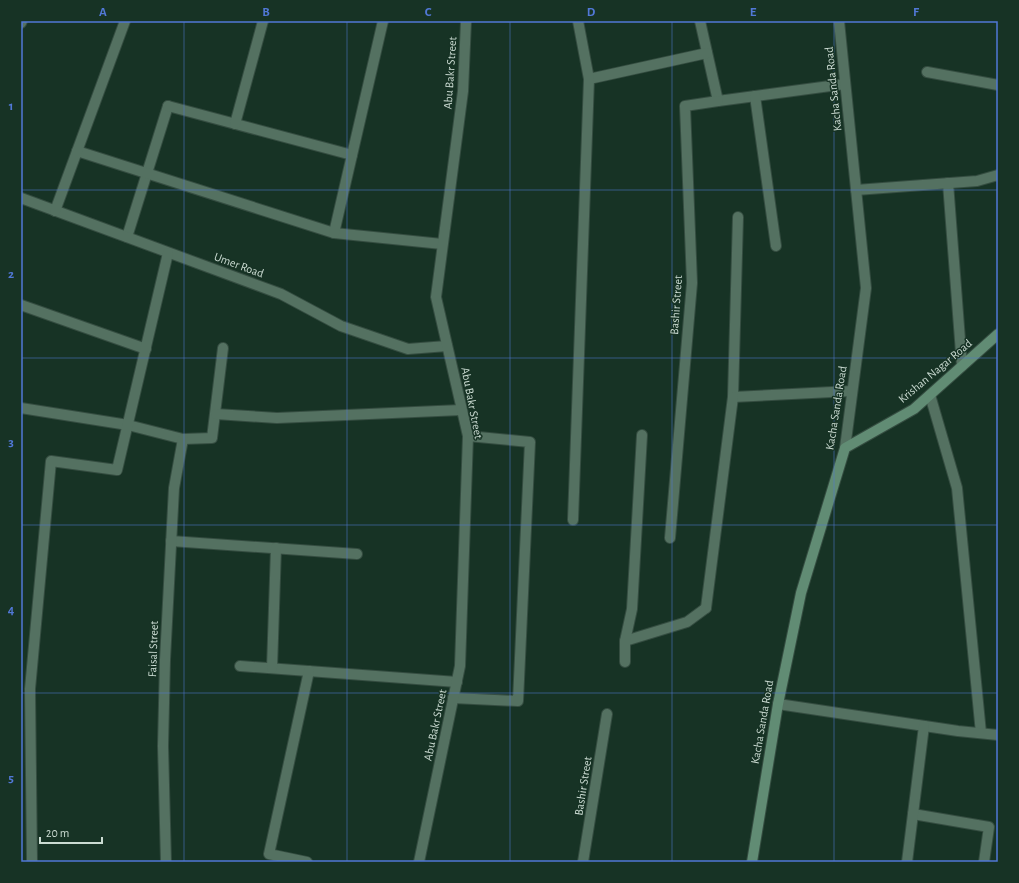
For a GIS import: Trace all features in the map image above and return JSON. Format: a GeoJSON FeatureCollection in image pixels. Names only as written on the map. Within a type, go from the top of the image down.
{"type":"FeatureCollection","features":[{"type":"Feature","properties":{"kind":"main road","name":"Krishan Nagar Road"},"geometry":{"type":"LineString","coordinates":[[845,448],[914,409],[998,334]]}},
{"type":"Feature","properties":{"kind":"main road","name":"Kacha Sanda Road"},"geometry":{"type":"LineString","coordinates":[[752,862],[778,704],[801,593],[845,448]]}},
{"type":"Feature","properties":{"kind":"street"},"geometry":{"type":"LineString","coordinates":[[55,211],[125,21]]}},
{"type":"Feature","properties":{"kind":"street"},"geometry":{"type":"LineString","coordinates":[[235,124],[263,21]]}},
{"type":"Feature","properties":{"kind":"street"},"geometry":{"type":"LineString","coordinates":[[334,233],[383,21]]}},
{"type":"Feature","properties":{"kind":"street","name":"Abu Bakr Street"},"geometry":{"type":"LineString","coordinates":[[419,862],[460,666],[468,436],[446,346],[436,297],[463,91],[466,21]]}},
{"type":"Feature","properties":{"kind":"street"},"geometry":{"type":"LineString","coordinates":[[573,520],[589,80],[578,21]]}},
{"type":"Feature","properties":{"kind":"street"},"geometry":{"type":"LineString","coordinates":[[700,21],[718,100],[846,84]]}},
{"type":"Feature","properties":{"kind":"street","name":"Kacha Sanda Road"},"geometry":{"type":"LineString","coordinates":[[839,21],[866,288],[845,448]]}},
{"type":"Feature","properties":{"kind":"street"},"geometry":{"type":"LineString","coordinates":[[589,80],[707,53]]}},
{"type":"Feature","properties":{"kind":"street"},"geometry":{"type":"LineString","coordinates":[[927,72],[998,84]]}},
{"type":"Feature","properties":{"kind":"street"},"geometry":{"type":"LineString","coordinates":[[755,96],[776,246]]}},
{"type":"Feature","properties":{"kind":"street","name":"Bashir Street"},"geometry":{"type":"LineString","coordinates":[[670,538],[692,283],[685,106],[718,100]]}},
{"type":"Feature","properties":{"kind":"street"},"geometry":{"type":"LineString","coordinates":[[127,238],[168,106],[352,156]]}},
{"type":"Feature","properties":{"kind":"street"},"geometry":{"type":"LineString","coordinates":[[77,151],[334,233],[442,244]]}},
{"type":"Feature","properties":{"kind":"street"},"geometry":{"type":"LineString","coordinates":[[856,190],[977,181],[998,174]]}},
{"type":"Feature","properties":{"kind":"street"},"geometry":{"type":"LineString","coordinates":[[948,183],[962,366]]}},
{"type":"Feature","properties":{"kind":"street","name":"Umer Road"},"geometry":{"type":"LineString","coordinates":[[21,198],[281,294],[341,326],[408,349],[446,346]]}},
{"type":"Feature","properties":{"kind":"street"},"geometry":{"type":"LineString","coordinates":[[625,641],[687,622],[706,608],[734,397],[738,217]]}},
{"type":"Feature","properties":{"kind":"street"},"geometry":{"type":"LineString","coordinates":[[32,862],[26,749],[30,689],[51,461],[117,470],[168,252]]}},
{"type":"Feature","properties":{"kind":"street"},"geometry":{"type":"LineString","coordinates":[[21,306],[146,349]]}},
{"type":"Feature","properties":{"kind":"street"},"geometry":{"type":"LineString","coordinates":[[21,408],[128,425],[183,439],[212,438],[223,348]]}},
{"type":"Feature","properties":{"kind":"street"},"geometry":{"type":"LineString","coordinates":[[734,397],[852,391]]}},
{"type":"Feature","properties":{"kind":"street"},"geometry":{"type":"LineString","coordinates":[[930,395],[957,488],[981,734]]}},
{"type":"Feature","properties":{"kind":"street"},"geometry":{"type":"LineString","coordinates":[[216,414],[277,418],[461,410]]}},
{"type":"Feature","properties":{"kind":"street"},"geometry":{"type":"LineString","coordinates":[[625,662],[625,641],[632,609],[642,435]]}},
{"type":"Feature","properties":{"kind":"street"},"geometry":{"type":"LineString","coordinates":[[453,698],[518,701],[530,442],[468,436]]}},
{"type":"Feature","properties":{"kind":"street","name":"Faisal Street"},"geometry":{"type":"LineString","coordinates":[[166,862],[164,730],[165,660],[174,488],[183,439]]}},
{"type":"Feature","properties":{"kind":"street"},"geometry":{"type":"LineString","coordinates":[[171,541],[357,554]]}},
{"type":"Feature","properties":{"kind":"street"},"geometry":{"type":"LineString","coordinates":[[272,668],[276,548]]}},
{"type":"Feature","properties":{"kind":"street"},"geometry":{"type":"LineString","coordinates":[[240,666],[457,682]]}},
{"type":"Feature","properties":{"kind":"street"},"geometry":{"type":"LineString","coordinates":[[307,862],[269,854],[309,671]]}},
{"type":"Feature","properties":{"kind":"street"},"geometry":{"type":"LineString","coordinates":[[778,704],[924,726],[998,735]]}},
{"type":"Feature","properties":{"kind":"street","name":"Bashir Street"},"geometry":{"type":"LineString","coordinates":[[583,862],[607,714]]}},
{"type":"Feature","properties":{"kind":"street"},"geometry":{"type":"LineString","coordinates":[[907,862],[924,726]]}},
{"type":"Feature","properties":{"kind":"street"},"geometry":{"type":"LineString","coordinates":[[913,814],[989,827],[984,862]]}}]}
